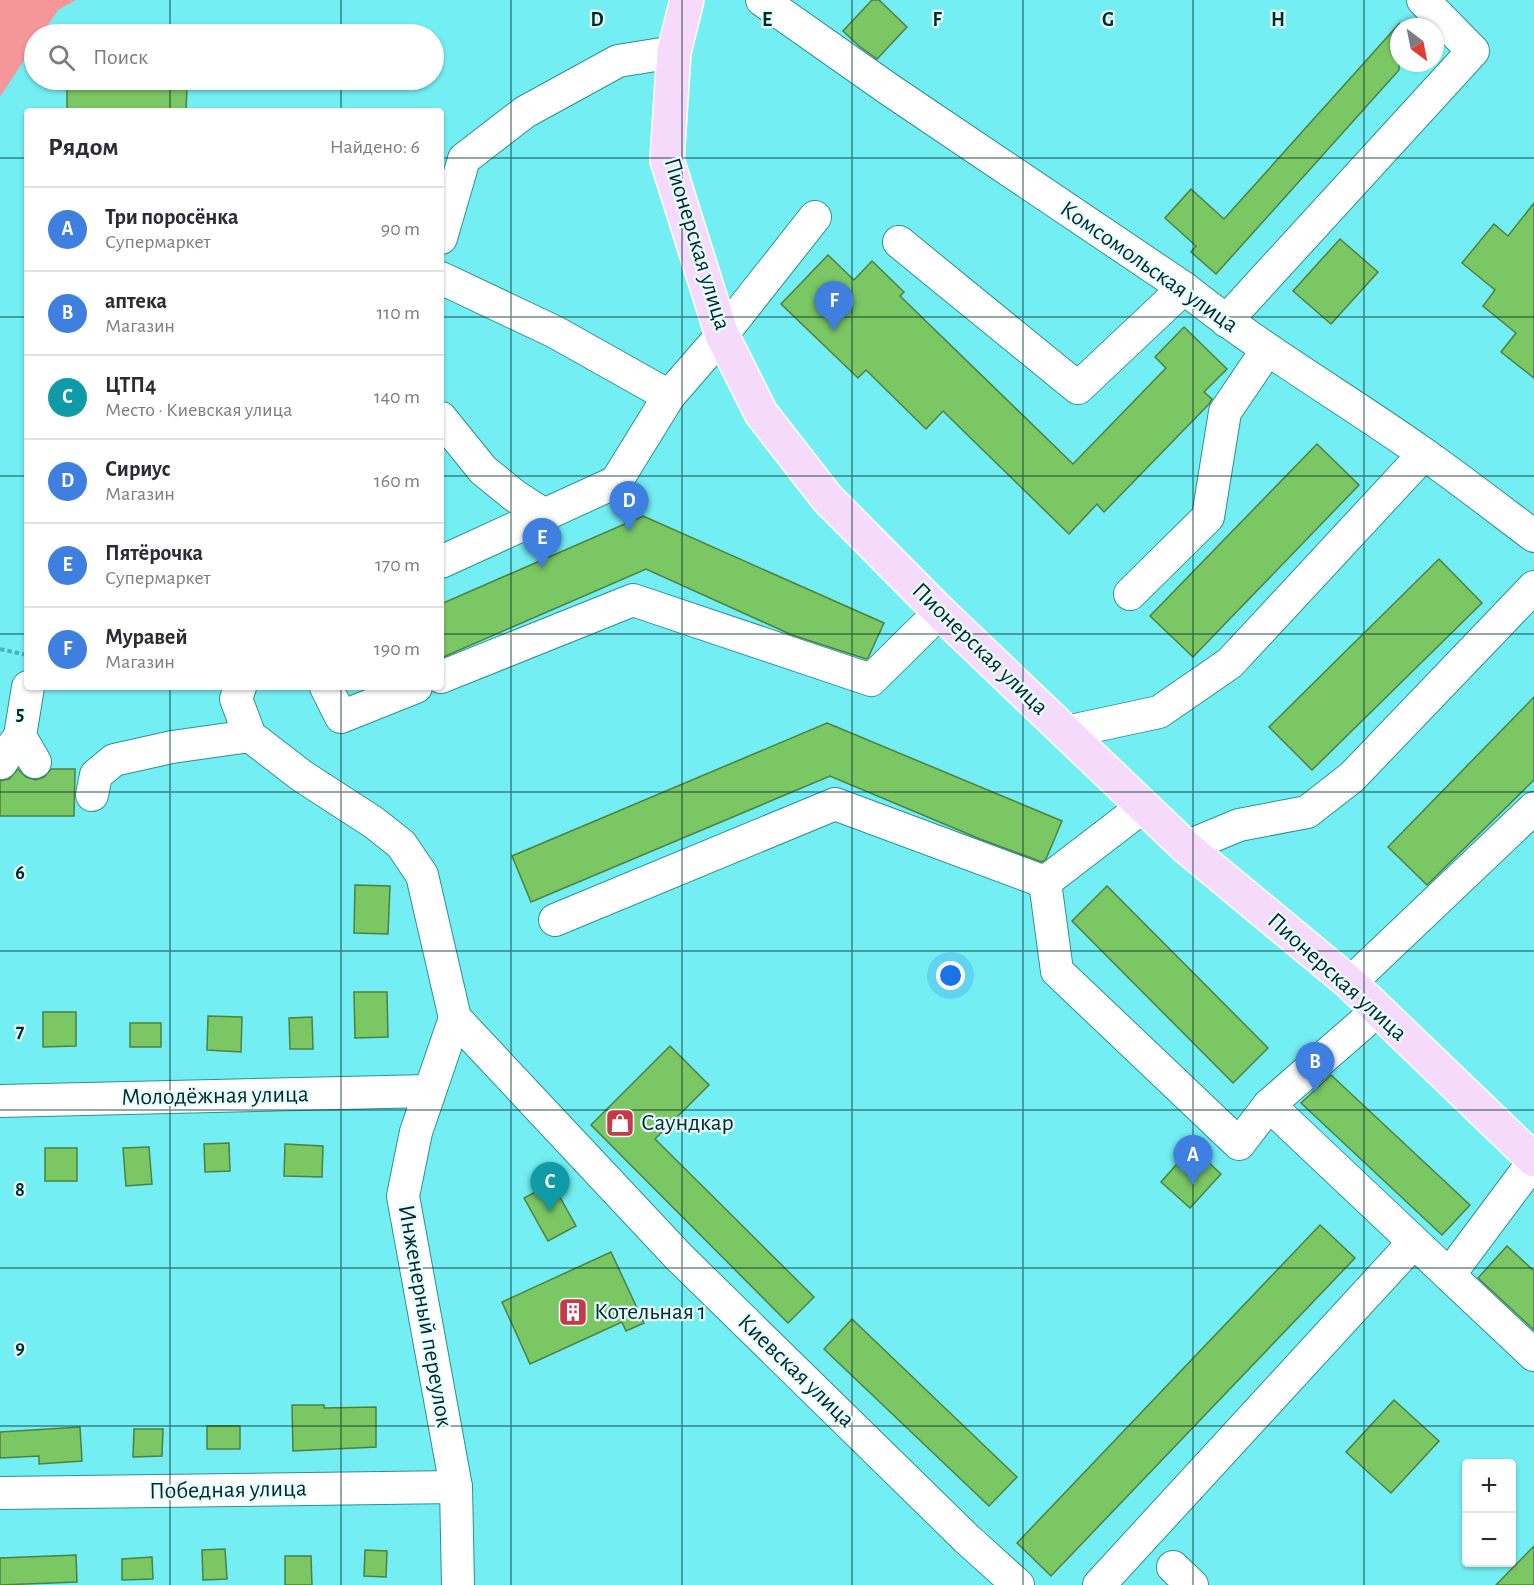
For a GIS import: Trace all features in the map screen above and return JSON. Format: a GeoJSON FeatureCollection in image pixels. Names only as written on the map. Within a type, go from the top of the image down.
{"type":"FeatureCollection","features":[{"type":"Feature","properties":{"kind":"main road","name":"Пионерская улица"},"geometry":{"type":"LineString","coordinates":[[687,0],[674,52],[667,160],[722,334],[761,413],[827,498],[940,612],[1186,847],[1350,983],[1534,1160]]}},
{"type":"Feature","properties":{"kind":"street","name":"Комсомольская улица"},"geometry":{"type":"LineString","coordinates":[[762,0],[890,90],[1184,288],[1267,350],[1424,454],[1534,536]]}},
{"type":"Feature","properties":{"kind":"street"},"geometry":{"type":"LineString","coordinates":[[1226,321],[1473,51],[1423,0]]}},
{"type":"Feature","properties":{"kind":"street"},"geometry":{"type":"LineString","coordinates":[[444,228],[464,159],[525,112],[618,61],[674,52]]}},
{"type":"Feature","properties":{"kind":"street"},"geometry":{"type":"LineString","coordinates":[[444,561],[616,482],[669,396],[722,334],[815,217]]}},
{"type":"Feature","properties":{"kind":"street"},"geometry":{"type":"LineString","coordinates":[[899,242],[1078,388],[1184,288]]}},
{"type":"Feature","properties":{"kind":"street"},"geometry":{"type":"LineString","coordinates":[[444,279],[555,332],[669,396]]}},
{"type":"Feature","properties":{"kind":"street"},"geometry":{"type":"LineString","coordinates":[[1130,594],[1208,517],[1225,412],[1267,350]]}},
{"type":"Feature","properties":{"kind":"street"},"geometry":{"type":"LineString","coordinates":[[444,422],[483,471],[514,496],[546,516]]}},
{"type":"Feature","properties":{"kind":"street"},"geometry":{"type":"LineString","coordinates":[[1066,732],[1159,712],[1230,663],[1424,454]]}},
{"type":"Feature","properties":{"kind":"street"},"geometry":{"type":"LineString","coordinates":[[1186,847],[1239,825],[1307,812],[1352,777],[1534,587]]}},
{"type":"Feature","properties":{"kind":"street"},"geometry":{"type":"LineString","coordinates":[[444,676],[633,600],[871,681],[940,612]]}},
{"type":"Feature","properties":{"kind":"street"},"geometry":{"type":"LineString","coordinates":[[1,763],[28,749],[28,690]]}},
{"type":"Feature","properties":{"kind":"street"},"geometry":{"type":"LineString","coordinates":[[239,690],[236,699],[250,736],[302,776],[401,843],[422,874],[454,1018]]}},
{"type":"Feature","properties":{"kind":"street"},"geometry":{"type":"LineString","coordinates":[[328,690],[341,717],[408,690]]}},
{"type":"Feature","properties":{"kind":"street"},"geometry":{"type":"LineString","coordinates":[[92,795],[96,775],[114,760],[172,747],[250,736]]}},
{"type":"Feature","properties":{"kind":"street"},"geometry":{"type":"LineString","coordinates":[[555,920],[835,804],[1046,882]]}},
{"type":"Feature","properties":{"kind":"street"},"geometry":{"type":"LineString","coordinates":[[1046,882],[1144,806]]}},
{"type":"Feature","properties":{"kind":"street"},"geometry":{"type":"LineString","coordinates":[[1350,983],[1534,808]]}},
{"type":"Feature","properties":{"kind":"street"},"geometry":{"type":"LineString","coordinates":[[1046,882],[1057,971],[1239,1144],[1269,1105],[1377,1011]]}},
{"type":"Feature","properties":{"kind":"street","name":"Инженерный переулок"},"geometry":{"type":"LineString","coordinates":[[454,1018],[416,1132],[403,1196],[456,1487],[458,1585]]}},
{"type":"Feature","properties":{"kind":"street","name":"Киевская улица"},"geometry":{"type":"LineString","coordinates":[[454,1018],[679,1257],[1018,1585]]}},
{"type":"Feature","properties":{"kind":"street","name":"Молодёжная улица"},"geometry":{"type":"LineString","coordinates":[[0,1101],[429,1091]]}},
{"type":"Feature","properties":{"kind":"street"},"geometry":{"type":"LineString","coordinates":[[1269,1105],[1534,1355]]}},
{"type":"Feature","properties":{"kind":"street"},"geometry":{"type":"LineString","coordinates":[[1449,1275],[1534,1160]]}},
{"type":"Feature","properties":{"kind":"street"},"geometry":{"type":"LineString","coordinates":[[1100,1585],[1414,1242]]}},
{"type":"Feature","properties":{"kind":"street","name":"Победная улица"},"geometry":{"type":"LineString","coordinates":[[0,1493],[456,1487]]}},
{"type":"Feature","properties":{"kind":"path"},"geometry":{"type":"LineString","coordinates":[[0,649],[24,654]]}},
{"type":"Feature","properties":{"kind":"shaded area"},"geometry":{"type":"Polygon","coordinates":[[[0,0],[76,0],[58,10],[49,24],[24,24],[24,60],[0,97],[0,0]]]}},
{"type":"Feature","properties":{"kind":"building"},"geometry":{"type":"Polygon","coordinates":[[[872,0],[879,0],[907,27],[877,59],[843,31],[872,0]]]}},
{"type":"Feature","properties":{"kind":"building"},"geometry":{"type":"Polygon","coordinates":[[[1390,34],[1390,72],[1397,72],[1216,274],[1191,252],[1196,246],[1165,218],[1191,189],[1224,219],[1390,34]]]}},
{"type":"Feature","properties":{"kind":"building"},"geometry":{"type":"Polygon","coordinates":[[[67,90],[187,90],[186,108],[67,108],[67,90]]]}},
{"type":"Feature","properties":{"kind":"building"},"geometry":{"type":"Polygon","coordinates":[[[1534,203],[1534,378],[1501,352],[1516,333],[1483,306],[1495,290],[1462,263],[1494,224],[1508,236],[1534,203]]]}},
{"type":"Feature","properties":{"kind":"building"},"geometry":{"type":"Polygon","coordinates":[[[1340,239],[1378,272],[1331,324],[1293,291],[1340,239]]]}},
{"type":"Feature","properties":{"kind":"building"},"geometry":{"type":"Polygon","coordinates":[[[828,255],[854,280],[872,261],[904,292],[900,296],[1073,464],[1166,368],[1155,357],[1184,327],[1227,369],[1204,392],[1212,399],[1209,404],[1104,512],[1097,504],[1069,534],[943,411],[926,429],[866,370],[858,378],[781,304],[828,255]]]}},
{"type":"Feature","properties":{"kind":"building"},"geometry":{"type":"Polygon","coordinates":[[[1317,444],[1359,485],[1193,657],[1150,616],[1317,444]]]}},
{"type":"Feature","properties":{"kind":"building"},"geometry":{"type":"Polygon","coordinates":[[[643,516],[884,623],[866,659],[792,635],[646,569],[444,657],[444,603],[643,516]]]}},
{"type":"Feature","properties":{"kind":"building"},"geometry":{"type":"Polygon","coordinates":[[[1439,559],[1482,603],[1312,770],[1269,727],[1439,559]]]}},
{"type":"Feature","properties":{"kind":"building"},"geometry":{"type":"Polygon","coordinates":[[[1534,697],[1534,780],[1427,885],[1388,847],[1534,697]]]}},
{"type":"Feature","properties":{"kind":"building"},"geometry":{"type":"Polygon","coordinates":[[[827,723],[1062,821],[1046,859],[1042,862],[980,839],[830,776],[531,902],[512,856],[827,723]]]}},
{"type":"Feature","properties":{"kind":"building"},"geometry":{"type":"Polygon","coordinates":[[[18,769],[26,777],[36,780],[44,777],[51,769],[75,769],[74,816],[0,816],[0,781],[9,779],[18,769]]]}},
{"type":"Feature","properties":{"kind":"building"},"geometry":{"type":"Polygon","coordinates":[[[355,885],[390,886],[388,934],[354,933],[355,885]]]}},
{"type":"Feature","properties":{"kind":"building"},"geometry":{"type":"Polygon","coordinates":[[[1107,886],[1268,1048],[1233,1083],[1072,921],[1107,886]]]}},
{"type":"Feature","properties":{"kind":"building"},"geometry":{"type":"Polygon","coordinates":[[[354,992],[387,992],[388,1037],[355,1038],[354,992]]]}},
{"type":"Feature","properties":{"kind":"building"},"geometry":{"type":"Polygon","coordinates":[[[43,1012],[76,1012],[76,1046],[43,1047],[43,1012]]]}},
{"type":"Feature","properties":{"kind":"building"},"geometry":{"type":"Polygon","coordinates":[[[208,1016],[242,1017],[241,1052],[207,1050],[208,1016]]]}},
{"type":"Feature","properties":{"kind":"building"},"geometry":{"type":"Polygon","coordinates":[[[312,1017],[313,1049],[290,1049],[289,1018],[312,1017]]]}},
{"type":"Feature","properties":{"kind":"building"},"geometry":{"type":"Polygon","coordinates":[[[130,1023],[161,1023],[161,1047],[130,1047],[130,1023]]]}},
{"type":"Feature","properties":{"kind":"building"},"geometry":{"type":"Polygon","coordinates":[[[670,1046],[709,1085],[655,1139],[814,1297],[788,1323],[591,1125],[670,1046]]]}},
{"type":"Feature","properties":{"kind":"building"},"geometry":{"type":"Polygon","coordinates":[[[1331,1075],[1470,1205],[1442,1235],[1301,1103],[1331,1075]]]}},
{"type":"Feature","properties":{"kind":"building"},"geometry":{"type":"Polygon","coordinates":[[[229,1143],[230,1171],[205,1172],[204,1144],[229,1143]]]}},
{"type":"Feature","properties":{"kind":"building"},"geometry":{"type":"Polygon","coordinates":[[[285,1144],[323,1146],[322,1177],[284,1176],[285,1144]]]}},
{"type":"Feature","properties":{"kind":"building"},"geometry":{"type":"Polygon","coordinates":[[[149,1147],[152,1184],[126,1186],[123,1148],[149,1147]]]}},
{"type":"Feature","properties":{"kind":"building"},"geometry":{"type":"Polygon","coordinates":[[[1192,1147],[1221,1174],[1190,1208],[1161,1182],[1192,1147]]]}},
{"type":"Feature","properties":{"kind":"building"},"geometry":{"type":"Polygon","coordinates":[[[45,1148],[77,1148],[77,1181],[45,1181],[45,1148]]]}},
{"type":"Feature","properties":{"kind":"building"},"geometry":{"type":"Polygon","coordinates":[[[552,1183],[576,1226],[548,1241],[524,1198],[552,1183]]]}},
{"type":"Feature","properties":{"kind":"building"},"geometry":{"type":"Polygon","coordinates":[[[1320,1225],[1355,1258],[1051,1576],[1017,1543],[1320,1225]]]}},
{"type":"Feature","properties":{"kind":"building"},"geometry":{"type":"Polygon","coordinates":[[[1507,1246],[1534,1271],[1534,1330],[1478,1278],[1507,1246]]]}},
{"type":"Feature","properties":{"kind":"building","name":"Котельная 1"},"geometry":{"type":"Polygon","coordinates":[[[611,1252],[644,1323],[626,1331],[622,1322],[530,1364],[502,1302],[611,1252]]]}},
{"type":"Feature","properties":{"kind":"building"},"geometry":{"type":"Polygon","coordinates":[[[852,1319],[1017,1477],[989,1506],[824,1349],[852,1319]]]}},
{"type":"Feature","properties":{"kind":"building"},"geometry":{"type":"Polygon","coordinates":[[[1394,1400],[1439,1441],[1391,1493],[1346,1452],[1394,1400]]]}},
{"type":"Feature","properties":{"kind":"building"},"geometry":{"type":"Polygon","coordinates":[[[292,1405],[324,1405],[324,1408],[376,1407],[376,1447],[293,1451],[292,1405]]]}},
{"type":"Feature","properties":{"kind":"building"},"geometry":{"type":"Polygon","coordinates":[[[207,1426],[240,1426],[240,1449],[207,1449],[207,1426]]]}},
{"type":"Feature","properties":{"kind":"building"},"geometry":{"type":"Polygon","coordinates":[[[80,1427],[82,1461],[39,1464],[39,1456],[0,1458],[0,1432],[80,1427]]]}},
{"type":"Feature","properties":{"kind":"building"},"geometry":{"type":"Polygon","coordinates":[[[134,1429],[163,1429],[162,1456],[133,1457],[134,1429]]]}},
{"type":"Feature","properties":{"kind":"building"},"geometry":{"type":"Polygon","coordinates":[[[1534,1546],[1534,1585],[1496,1585],[1516,1567],[1534,1546]]]}},
{"type":"Feature","properties":{"kind":"building"},"geometry":{"type":"Polygon","coordinates":[[[225,1549],[227,1579],[203,1580],[202,1550],[225,1549]]]}},
{"type":"Feature","properties":{"kind":"building"},"geometry":{"type":"Polygon","coordinates":[[[365,1550],[387,1551],[386,1577],[364,1576],[365,1550]]]}},
{"type":"Feature","properties":{"kind":"building"},"geometry":{"type":"Polygon","coordinates":[[[76,1555],[77,1582],[0,1585],[0,1558],[76,1555]]]}},
{"type":"Feature","properties":{"kind":"building"},"geometry":{"type":"Polygon","coordinates":[[[285,1556],[311,1556],[312,1585],[285,1585],[285,1556]]]}},
{"type":"Feature","properties":{"kind":"building"},"geometry":{"type":"Polygon","coordinates":[[[152,1557],[153,1579],[122,1580],[122,1559],[152,1557]]]}},
{"type":"Feature","properties":{"kind":"place","name":"Муравей"},"geometry":{"type":"Point","coordinates":[834,331]}},
{"type":"Feature","properties":{"kind":"place","name":"Сириус"},"geometry":{"type":"Point","coordinates":[629,531]}},
{"type":"Feature","properties":{"kind":"place","name":"Пятёрочка"},"geometry":{"type":"Point","coordinates":[542,568]}},
{"type":"Feature","properties":{"kind":"place","name":"аптека"},"geometry":{"type":"Point","coordinates":[1315,1092]}},
{"type":"Feature","properties":{"kind":"place","name":"Саундкар"},"geometry":{"type":"Point","coordinates":[620,1123]}},
{"type":"Feature","properties":{"kind":"place","name":"Три поросёнка"},"geometry":{"type":"Point","coordinates":[1193,1185]}},
{"type":"Feature","properties":{"kind":"place","name":"ЦТП4"},"geometry":{"type":"Point","coordinates":[550,1212]}},
{"type":"Feature","properties":{"kind":"place","name":"Котельная 1"},"geometry":{"type":"Point","coordinates":[573,1312]}}]}
